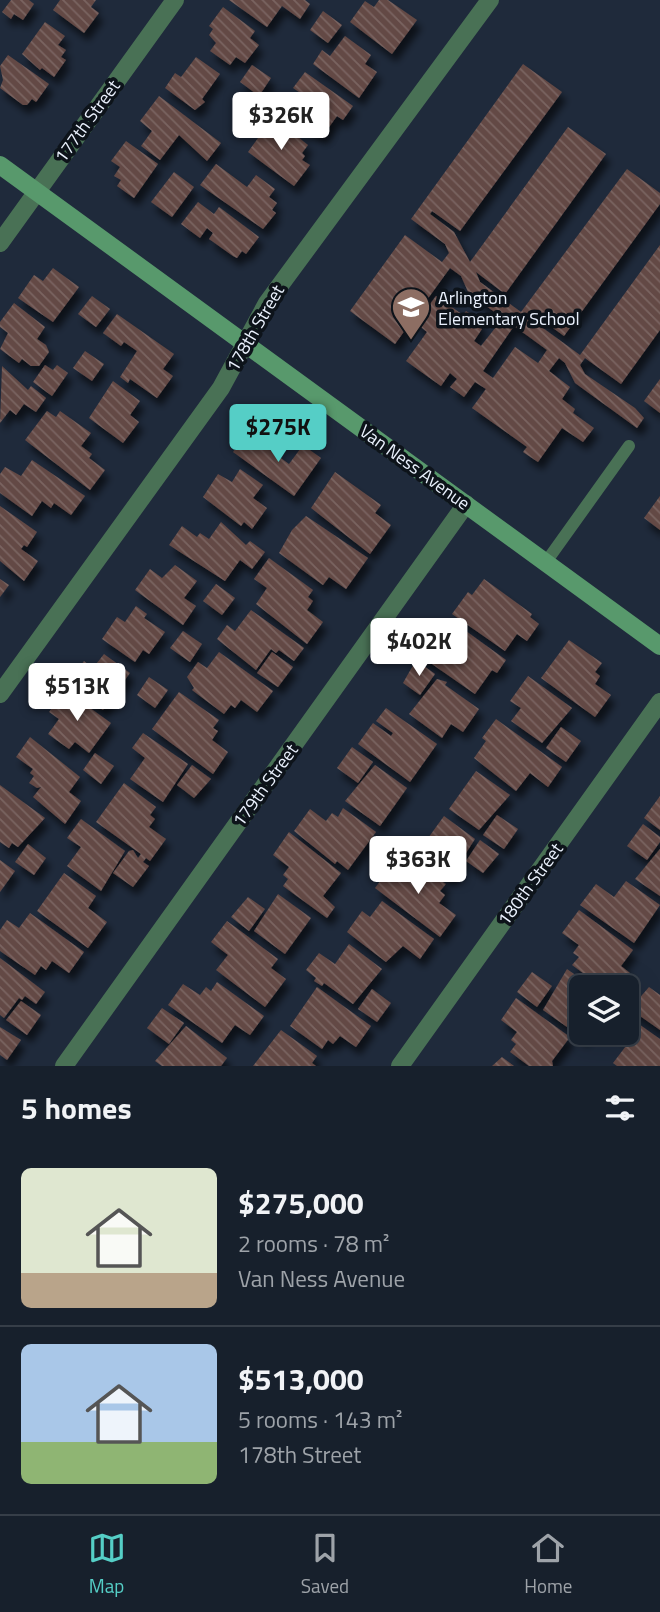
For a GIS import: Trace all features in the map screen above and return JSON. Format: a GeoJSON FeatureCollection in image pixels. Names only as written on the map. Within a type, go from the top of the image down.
{"type":"FeatureCollection","features":[{"type":"Feature","properties":{"kind":"main road","name":"Van Ness Avenue"},"geometry":{"type":"LineString","coordinates":[[0,165],[660,646]]}},
{"type":"Feature","properties":{"kind":"street","name":"177th Street"},"geometry":{"type":"LineString","coordinates":[[0,243],[175,0]]}},
{"type":"Feature","properties":{"kind":"street","name":"178th Street"},"geometry":{"type":"LineString","coordinates":[[0,694],[221,388],[267,303],[490,0]]}},
{"type":"Feature","properties":{"kind":"street","name":"179th Street"},"geometry":{"type":"LineString","coordinates":[[64,1066],[466,504]]}},
{"type":"Feature","properties":{"kind":"street","name":"180th Street"},"geometry":{"type":"LineString","coordinates":[[400,1066],[660,702]]}},
{"type":"Feature","properties":{"kind":"lane"},"geometry":{"type":"LineString","coordinates":[[546,562],[629,446]]}},
{"type":"Feature","properties":{"kind":"building"},"geometry":{"type":"Polygon","coordinates":[[[11,0],[29,0],[34,4],[23,20],[14,14],[11,19],[2,12],[11,0]]]}},
{"type":"Feature","properties":{"kind":"building"},"geometry":{"type":"Polygon","coordinates":[[[60,0],[96,0],[91,7],[99,13],[84,33],[53,10],[60,0]]]}},
{"type":"Feature","properties":{"kind":"building"},"geometry":{"type":"Polygon","coordinates":[[[229,0],[305,0],[310,4],[300,19],[282,6],[267,27],[229,0]]]}},
{"type":"Feature","properties":{"kind":"building"},"geometry":{"type":"Polygon","coordinates":[[[379,0],[388,0],[417,20],[392,54],[350,22],[365,1],[374,7],[379,0]]]}},
{"type":"Feature","properties":{"kind":"building"},"geometry":{"type":"Polygon","coordinates":[[[223,7],[255,31],[250,38],[259,45],[245,63],[236,57],[230,65],[210,51],[216,43],[209,35],[213,29],[209,26],[223,7]]]}},
{"type":"Feature","properties":{"kind":"building"},"geometry":{"type":"Polygon","coordinates":[[[323,11],[342,25],[328,43],[310,30],[323,11]]]}},
{"type":"Feature","properties":{"kind":"building"},"geometry":{"type":"Polygon","coordinates":[[[45,22],[65,36],[58,45],[66,50],[61,57],[66,60],[54,77],[42,68],[40,70],[22,54],[45,22]]]}},
{"type":"Feature","properties":{"kind":"building"},"geometry":{"type":"Polygon","coordinates":[[[345,36],[371,55],[365,64],[377,72],[359,98],[313,64],[322,50],[330,56],[345,36]]]}},
{"type":"Feature","properties":{"kind":"building"},"geometry":{"type":"Polygon","coordinates":[[[8,55],[49,84],[36,102],[32,99],[27,105],[23,105],[0,88],[3,80],[0,66],[8,55]]]}},
{"type":"Feature","properties":{"kind":"building"},"geometry":{"type":"Polygon","coordinates":[[[196,57],[220,74],[202,99],[205,102],[195,110],[165,88],[175,73],[181,77],[196,57]]]}},
{"type":"Feature","properties":{"kind":"building"},"geometry":{"type":"Polygon","coordinates":[[[523,64],[562,92],[460,231],[432,211],[430,214],[454,232],[470,262],[568,127],[606,154],[505,294],[476,272],[480,282],[521,312],[627,169],[660,193],[660,204],[564,336],[535,315],[532,320],[580,355],[660,245],[660,330],[621,384],[585,358],[580,365],[585,374],[635,408],[644,418],[637,428],[575,383],[565,363],[559,358],[549,371],[570,387],[562,399],[575,409],[573,413],[594,428],[583,442],[562,428],[538,462],[523,452],[527,447],[472,408],[486,389],[475,382],[464,397],[450,387],[457,379],[450,373],[441,386],[406,361],[427,332],[416,323],[436,296],[463,315],[466,311],[482,322],[479,326],[482,329],[474,341],[481,346],[503,318],[469,294],[461,276],[450,268],[395,344],[350,311],[405,235],[442,262],[449,253],[445,244],[411,219],[523,64]],[[514,326],[483,371],[493,378],[515,347],[538,363],[547,350],[514,326]]]}},
{"type":"Feature","properties":{"kind":"building"},"geometry":{"type":"Polygon","coordinates":[[[252,65],[271,78],[259,96],[240,82],[252,65]]]}},
{"type":"Feature","properties":{"kind":"building"},"geometry":{"type":"Polygon","coordinates":[[[305,72],[353,106],[343,120],[337,116],[322,137],[286,111],[294,100],[306,109],[312,101],[293,88],[305,72]]]}},
{"type":"Feature","properties":{"kind":"building"},"geometry":{"type":"Polygon","coordinates":[[[159,96],[221,143],[207,161],[179,135],[160,160],[141,146],[152,131],[140,121],[159,96]]]}},
{"type":"Feature","properties":{"kind":"building"},"geometry":{"type":"Polygon","coordinates":[[[273,117],[308,145],[302,153],[305,156],[302,160],[310,165],[294,186],[248,152],[273,117]]]}},
{"type":"Feature","properties":{"kind":"building"},"geometry":{"type":"Polygon","coordinates":[[[126,141],[158,164],[134,198],[117,186],[121,180],[114,176],[120,167],[111,161],[126,141]]]}},
{"type":"Feature","properties":{"kind":"building"},"geometry":{"type":"Polygon","coordinates":[[[216,164],[247,187],[256,175],[275,189],[269,197],[277,203],[272,210],[276,213],[263,229],[200,185],[216,164]]]}},
{"type":"Feature","properties":{"kind":"building"},"geometry":{"type":"Polygon","coordinates":[[[174,172],[194,187],[172,217],[151,202],[174,172]]]}},
{"type":"Feature","properties":{"kind":"building"},"geometry":{"type":"Polygon","coordinates":[[[198,202],[214,214],[219,207],[259,237],[246,254],[242,251],[237,258],[209,239],[213,233],[207,228],[200,238],[181,224],[198,202]]]}},
{"type":"Feature","properties":{"kind":"building"},"geometry":{"type":"Polygon","coordinates":[[[53,268],[79,287],[53,322],[18,298],[34,275],[43,281],[53,268]]]}},
{"type":"Feature","properties":{"kind":"building"},"geometry":{"type":"Polygon","coordinates":[[[92,296],[110,309],[96,327],[78,314],[92,296]]]}},
{"type":"Feature","properties":{"kind":"building"},"geometry":{"type":"Polygon","coordinates":[[[14,303],[45,327],[37,339],[46,345],[49,352],[39,366],[31,366],[22,359],[19,363],[0,349],[8,333],[0,327],[0,322],[14,303]]]}},
{"type":"Feature","properties":{"kind":"building"},"geometry":{"type":"Polygon","coordinates":[[[117,314],[174,354],[163,369],[173,376],[157,398],[130,379],[128,383],[120,377],[137,351],[124,342],[121,346],[103,333],[117,314]]]}},
{"type":"Feature","properties":{"kind":"building"},"geometry":{"type":"Polygon","coordinates":[[[85,351],[104,364],[92,381],[73,368],[85,351]]]}},
{"type":"Feature","properties":{"kind":"building"},"geometry":{"type":"Polygon","coordinates":[[[45,365],[53,370],[57,365],[68,373],[52,396],[33,382],[45,365]]]}},
{"type":"Feature","properties":{"kind":"building"},"geometry":{"type":"Polygon","coordinates":[[[2,366],[28,390],[31,386],[46,398],[36,412],[24,404],[16,415],[10,410],[0,423],[2,366]]]}},
{"type":"Feature","properties":{"kind":"building"},"geometry":{"type":"Polygon","coordinates":[[[660,379],[660,413],[644,401],[660,379]]]}},
{"type":"Feature","properties":{"kind":"building"},"geometry":{"type":"Polygon","coordinates":[[[113,381],[140,401],[130,415],[139,422],[123,443],[89,418],[113,381]]]}},
{"type":"Feature","properties":{"kind":"building"},"geometry":{"type":"Polygon","coordinates":[[[47,411],[56,417],[60,411],[91,433],[81,446],[92,454],[89,458],[105,470],[90,490],[25,440],[47,411]]]}},
{"type":"Feature","properties":{"kind":"building"},"geometry":{"type":"Polygon","coordinates":[[[247,433],[289,464],[303,445],[321,458],[294,496],[233,452],[247,433]]]}},
{"type":"Feature","properties":{"kind":"building"},"geometry":{"type":"Polygon","coordinates":[[[32,460],[85,496],[71,515],[54,503],[51,508],[42,501],[32,516],[0,493],[0,474],[5,467],[21,476],[32,460]]]}},
{"type":"Feature","properties":{"kind":"building"},"geometry":{"type":"Polygon","coordinates":[[[240,469],[263,485],[253,498],[267,508],[252,529],[244,522],[241,526],[203,497],[218,474],[232,482],[240,469]]]}},
{"type":"Feature","properties":{"kind":"building"},"geometry":{"type":"Polygon","coordinates":[[[335,472],[381,505],[375,513],[391,525],[370,554],[311,508],[335,472]]]}},
{"type":"Feature","properties":{"kind":"building"},"geometry":{"type":"Polygon","coordinates":[[[660,496],[660,530],[644,518],[660,496]]]}},
{"type":"Feature","properties":{"kind":"building"},"geometry":{"type":"Polygon","coordinates":[[[0,506],[37,532],[27,547],[24,545],[21,549],[38,561],[24,581],[0,561],[0,506]]]}},
{"type":"Feature","properties":{"kind":"building"},"geometry":{"type":"Polygon","coordinates":[[[306,516],[368,558],[346,589],[329,577],[323,585],[279,553],[292,530],[306,516]]]}},
{"type":"Feature","properties":{"kind":"building"},"geometry":{"type":"Polygon","coordinates":[[[221,522],[246,545],[250,541],[265,552],[252,569],[240,560],[225,581],[169,545],[182,526],[197,537],[200,533],[209,539],[221,522]]]}},
{"type":"Feature","properties":{"kind":"building"},"geometry":{"type":"Polygon","coordinates":[[[269,558],[313,590],[308,597],[313,601],[307,610],[323,622],[307,644],[256,604],[267,588],[254,579],[269,558]]]}},
{"type":"Feature","properties":{"kind":"building"},"geometry":{"type":"Polygon","coordinates":[[[175,565],[197,581],[184,598],[196,606],[183,625],[135,590],[150,569],[162,578],[175,565]]]}},
{"type":"Feature","properties":{"kind":"building"},"geometry":{"type":"Polygon","coordinates":[[[0,579],[9,585],[0,597],[0,579]]]}},
{"type":"Feature","properties":{"kind":"building"},"geometry":{"type":"Polygon","coordinates":[[[484,579],[532,614],[530,617],[539,624],[527,641],[517,634],[505,651],[452,614],[468,592],[472,595],[484,579]]]}},
{"type":"Feature","properties":{"kind":"building"},"geometry":{"type":"Polygon","coordinates":[[[216,584],[235,598],[222,615],[203,601],[216,584]]]}},
{"type":"Feature","properties":{"kind":"building"},"geometry":{"type":"Polygon","coordinates":[[[136,606],[147,614],[144,618],[165,632],[149,654],[143,650],[135,662],[102,639],[117,617],[125,622],[136,606]]]}},
{"type":"Feature","properties":{"kind":"building"},"geometry":{"type":"Polygon","coordinates":[[[251,610],[304,648],[294,661],[279,650],[276,653],[271,649],[256,670],[217,639],[227,625],[235,631],[251,610]]]}},
{"type":"Feature","properties":{"kind":"building"},"geometry":{"type":"Polygon","coordinates":[[[183,631],[202,644],[190,662],[170,648],[183,631]]]}},
{"type":"Feature","properties":{"kind":"building"},"geometry":{"type":"Polygon","coordinates":[[[466,631],[506,660],[497,673],[492,670],[475,694],[419,655],[433,634],[454,649],[466,631]]]}},
{"type":"Feature","properties":{"kind":"building"},"geometry":{"type":"Polygon","coordinates":[[[569,640],[602,663],[595,672],[600,676],[595,684],[611,695],[595,717],[541,678],[569,640]]]}},
{"type":"Feature","properties":{"kind":"building"},"geometry":{"type":"Polygon","coordinates":[[[219,652],[273,691],[257,712],[241,700],[235,708],[231,705],[224,714],[192,690],[194,688],[187,677],[198,662],[207,668],[219,652]]]}},
{"type":"Feature","properties":{"kind":"building"},"geometry":{"type":"Polygon","coordinates":[[[272,652],[293,667],[278,687],[257,673],[272,652]]]}},
{"type":"Feature","properties":{"kind":"building"},"geometry":{"type":"Polygon","coordinates":[[[104,654],[130,673],[103,710],[67,684],[84,661],[93,668],[104,654]]]}},
{"type":"Feature","properties":{"kind":"building"},"geometry":{"type":"Polygon","coordinates":[[[416,660],[435,674],[420,695],[403,683],[416,660]]]}},
{"type":"Feature","properties":{"kind":"building"},"geometry":{"type":"Polygon","coordinates":[[[528,676],[572,708],[542,743],[511,721],[521,708],[510,701],[528,676]]]}},
{"type":"Feature","properties":{"kind":"building"},"geometry":{"type":"Polygon","coordinates":[[[149,677],[168,690],[155,708],[137,695],[149,677]]]}},
{"type":"Feature","properties":{"kind":"building"},"geometry":{"type":"Polygon","coordinates":[[[437,679],[447,682],[445,685],[479,709],[463,732],[451,724],[442,738],[409,714],[437,679]]]}},
{"type":"Feature","properties":{"kind":"building"},"geometry":{"type":"Polygon","coordinates":[[[65,690],[111,723],[89,753],[75,742],[69,749],[48,734],[59,719],[49,712],[65,690]]]}},
{"type":"Feature","properties":{"kind":"building"},"geometry":{"type":"Polygon","coordinates":[[[179,692],[219,720],[213,728],[218,731],[212,740],[228,752],[213,774],[152,729],[179,692]]]}},
{"type":"Feature","properties":{"kind":"building"},"geometry":{"type":"Polygon","coordinates":[[[386,708],[437,744],[410,782],[358,744],[373,723],[391,736],[393,733],[376,721],[386,708]]]}},
{"type":"Feature","properties":{"kind":"building"},"geometry":{"type":"Polygon","coordinates":[[[496,719],[562,767],[548,787],[530,773],[516,791],[474,758],[486,741],[482,738],[496,719]]]}},
{"type":"Feature","properties":{"kind":"building"},"geometry":{"type":"Polygon","coordinates":[[[561,727],[581,741],[566,762],[546,748],[561,727]]]}},
{"type":"Feature","properties":{"kind":"building"},"geometry":{"type":"Polygon","coordinates":[[[143,733],[188,764],[163,802],[130,779],[145,758],[132,748],[143,733]]]}},
{"type":"Feature","properties":{"kind":"building"},"geometry":{"type":"Polygon","coordinates":[[[30,737],[80,777],[69,792],[81,801],[65,824],[33,797],[41,787],[37,788],[29,783],[34,776],[30,773],[33,769],[16,757],[30,737]]]}},
{"type":"Feature","properties":{"kind":"building"},"geometry":{"type":"Polygon","coordinates":[[[352,747],[373,762],[358,783],[337,768],[352,747]]]}},
{"type":"Feature","properties":{"kind":"building"},"geometry":{"type":"Polygon","coordinates":[[[95,753],[114,766],[101,784],[83,770],[95,753]]]}},
{"type":"Feature","properties":{"kind":"building"},"geometry":{"type":"Polygon","coordinates":[[[192,765],[211,779],[194,798],[177,785],[192,765]]]}},
{"type":"Feature","properties":{"kind":"building"},"geometry":{"type":"Polygon","coordinates":[[[375,765],[407,788],[380,826],[345,801],[375,765]]]}},
{"type":"Feature","properties":{"kind":"building"},"geometry":{"type":"Polygon","coordinates":[[[476,771],[510,795],[479,830],[449,809],[476,771]]]}},
{"type":"Feature","properties":{"kind":"building"},"geometry":{"type":"Polygon","coordinates":[[[124,783],[156,807],[150,815],[155,819],[149,827],[166,839],[150,861],[146,858],[143,862],[149,866],[133,887],[113,873],[129,851],[133,850],[138,858],[141,854],[96,822],[124,783]]]}},
{"type":"Feature","properties":{"kind":"building"},"geometry":{"type":"Polygon","coordinates":[[[0,785],[45,818],[18,847],[12,843],[9,848],[0,842],[0,785]]]}},
{"type":"Feature","properties":{"kind":"building"},"geometry":{"type":"Polygon","coordinates":[[[660,796],[660,830],[644,818],[660,796]]]}},
{"type":"Feature","properties":{"kind":"building"},"geometry":{"type":"Polygon","coordinates":[[[343,808],[376,832],[348,870],[337,861],[335,864],[294,831],[310,809],[326,821],[332,813],[338,817],[343,808]]]}},
{"type":"Feature","properties":{"kind":"building"},"geometry":{"type":"Polygon","coordinates":[[[497,815],[518,829],[504,849],[483,835],[497,815]]]}},
{"type":"Feature","properties":{"kind":"building"},"geometry":{"type":"Polygon","coordinates":[[[444,816],[475,839],[450,878],[418,852],[444,816]]]}},
{"type":"Feature","properties":{"kind":"building"},"geometry":{"type":"Polygon","coordinates":[[[81,819],[125,851],[101,891],[67,866],[81,847],[67,838],[81,819]]]}},
{"type":"Feature","properties":{"kind":"building"},"geometry":{"type":"Polygon","coordinates":[[[643,824],[660,837],[660,842],[647,860],[627,846],[643,824]]]}},
{"type":"Feature","properties":{"kind":"building"},"geometry":{"type":"Polygon","coordinates":[[[289,832],[341,873],[323,896],[335,907],[327,918],[283,886],[288,879],[283,875],[289,867],[273,855],[289,832]]]}},
{"type":"Feature","properties":{"kind":"building"},"geometry":{"type":"Polygon","coordinates":[[[480,840],[499,854],[483,873],[466,861],[480,840]]]}},
{"type":"Feature","properties":{"kind":"building"},"geometry":{"type":"Polygon","coordinates":[[[28,844],[46,858],[34,875],[15,862],[28,844]]]}},
{"type":"Feature","properties":{"kind":"building"},"geometry":{"type":"Polygon","coordinates":[[[660,849],[660,896],[635,879],[660,849]]]}},
{"type":"Feature","properties":{"kind":"building"},"geometry":{"type":"Polygon","coordinates":[[[410,858],[446,884],[440,891],[445,895],[439,903],[456,915],[440,937],[375,888],[389,869],[402,878],[408,871],[403,867],[410,858]]]}},
{"type":"Feature","properties":{"kind":"building"},"geometry":{"type":"Polygon","coordinates":[[[0,860],[15,871],[0,892],[0,860]]]}},
{"type":"Feature","properties":{"kind":"building"},"geometry":{"type":"Polygon","coordinates":[[[64,873],[96,896],[88,908],[107,922],[88,948],[37,911],[64,873]]]}},
{"type":"Feature","properties":{"kind":"building"},"geometry":{"type":"Polygon","coordinates":[[[626,881],[660,905],[634,943],[580,905],[596,884],[614,897],[626,881]]]}},
{"type":"Feature","properties":{"kind":"building"},"geometry":{"type":"Polygon","coordinates":[[[278,894],[311,918],[285,954],[254,931],[278,894]]]}},
{"type":"Feature","properties":{"kind":"building"},"geometry":{"type":"Polygon","coordinates":[[[248,897],[265,909],[249,931],[231,917],[248,897]]]}},
{"type":"Feature","properties":{"kind":"building"},"geometry":{"type":"Polygon","coordinates":[[[382,901],[434,939],[420,959],[403,946],[386,962],[347,932],[362,911],[370,917],[382,901]]]}},
{"type":"Feature","properties":{"kind":"building"},"geometry":{"type":"Polygon","coordinates":[[[579,910],[633,950],[621,966],[630,973],[586,975],[572,965],[579,957],[573,953],[579,945],[562,933],[579,910]]]}},
{"type":"Feature","properties":{"kind":"building"},"geometry":{"type":"Polygon","coordinates":[[[30,913],[84,952],[69,973],[52,961],[46,970],[41,966],[35,975],[0,951],[0,930],[7,920],[19,928],[30,913]]]}},
{"type":"Feature","properties":{"kind":"building"},"geometry":{"type":"Polygon","coordinates":[[[227,921],[278,959],[271,968],[286,979],[265,1007],[216,970],[228,955],[211,942],[227,921]]]}},
{"type":"Feature","properties":{"kind":"building"},"geometry":{"type":"Polygon","coordinates":[[[349,944],[382,969],[353,1004],[324,983],[322,986],[314,981],[316,978],[306,970],[319,953],[335,964],[349,944]]]}},
{"type":"Feature","properties":{"kind":"building"},"geometry":{"type":"Polygon","coordinates":[[[0,958],[45,992],[36,1004],[25,996],[22,1000],[19,998],[4,1018],[0,1015],[0,958]]]}},
{"type":"Feature","properties":{"kind":"building"},"geometry":{"type":"Polygon","coordinates":[[[567,969],[575,975],[569,975],[569,1028],[543,1010],[567,969]]]}},
{"type":"Feature","properties":{"kind":"building"},"geometry":{"type":"Polygon","coordinates":[[[532,972],[552,986],[537,1007],[517,992],[532,972]]]}},
{"type":"Feature","properties":{"kind":"building"},"geometry":{"type":"Polygon","coordinates":[[[217,982],[264,1016],[250,1035],[235,1025],[222,1043],[168,1005],[183,984],[200,995],[206,987],[211,991],[217,982]]]}},
{"type":"Feature","properties":{"kind":"building"},"geometry":{"type":"Polygon","coordinates":[[[317,987],[371,1026],[356,1047],[340,1036],[333,1044],[328,1040],[322,1049],[290,1026],[317,987]]]}},
{"type":"Feature","properties":{"kind":"building"},"geometry":{"type":"Polygon","coordinates":[[[649,987],[660,995],[660,1030],[639,1015],[639,999],[649,987]]]}},
{"type":"Feature","properties":{"kind":"building"},"geometry":{"type":"Polygon","coordinates":[[[372,989],[391,1003],[377,1022],[358,1009],[372,989]]]}},
{"type":"Feature","properties":{"kind":"building"},"geometry":{"type":"Polygon","coordinates":[[[516,998],[569,1038],[552,1061],[553,1066],[529,1066],[510,1052],[516,1044],[511,1040],[517,1032],[501,1020],[516,998]]]}},
{"type":"Feature","properties":{"kind":"building"},"geometry":{"type":"Polygon","coordinates":[[[21,1001],[41,1015],[27,1035],[6,1020],[21,1001]]]}},
{"type":"Feature","properties":{"kind":"building"},"geometry":{"type":"Polygon","coordinates":[[[162,1008],[184,1023],[169,1044],[147,1028],[162,1008]]]}},
{"type":"Feature","properties":{"kind":"building"},"geometry":{"type":"Polygon","coordinates":[[[639,1024],[660,1039],[660,1066],[617,1066],[613,1063],[627,1045],[639,1045],[639,1024]]]}},
{"type":"Feature","properties":{"kind":"building"},"geometry":{"type":"Polygon","coordinates":[[[186,1026],[227,1058],[221,1066],[162,1066],[155,1061],[186,1026]]]}},
{"type":"Feature","properties":{"kind":"building"},"geometry":{"type":"Polygon","coordinates":[[[0,1027],[21,1040],[7,1060],[0,1055],[0,1027]]]}},
{"type":"Feature","properties":{"kind":"building"},"geometry":{"type":"Polygon","coordinates":[[[281,1030],[317,1056],[312,1063],[316,1066],[253,1066],[281,1030]]]}},
{"type":"Feature","properties":{"kind":"building"},"geometry":{"type":"Polygon","coordinates":[[[502,1057],[514,1066],[492,1066],[502,1057]]]}},
{"type":"Feature","properties":{"kind":"place","name":"Arlington Elementary School"},"geometry":{"type":"Point","coordinates":[411,341]}}]}
